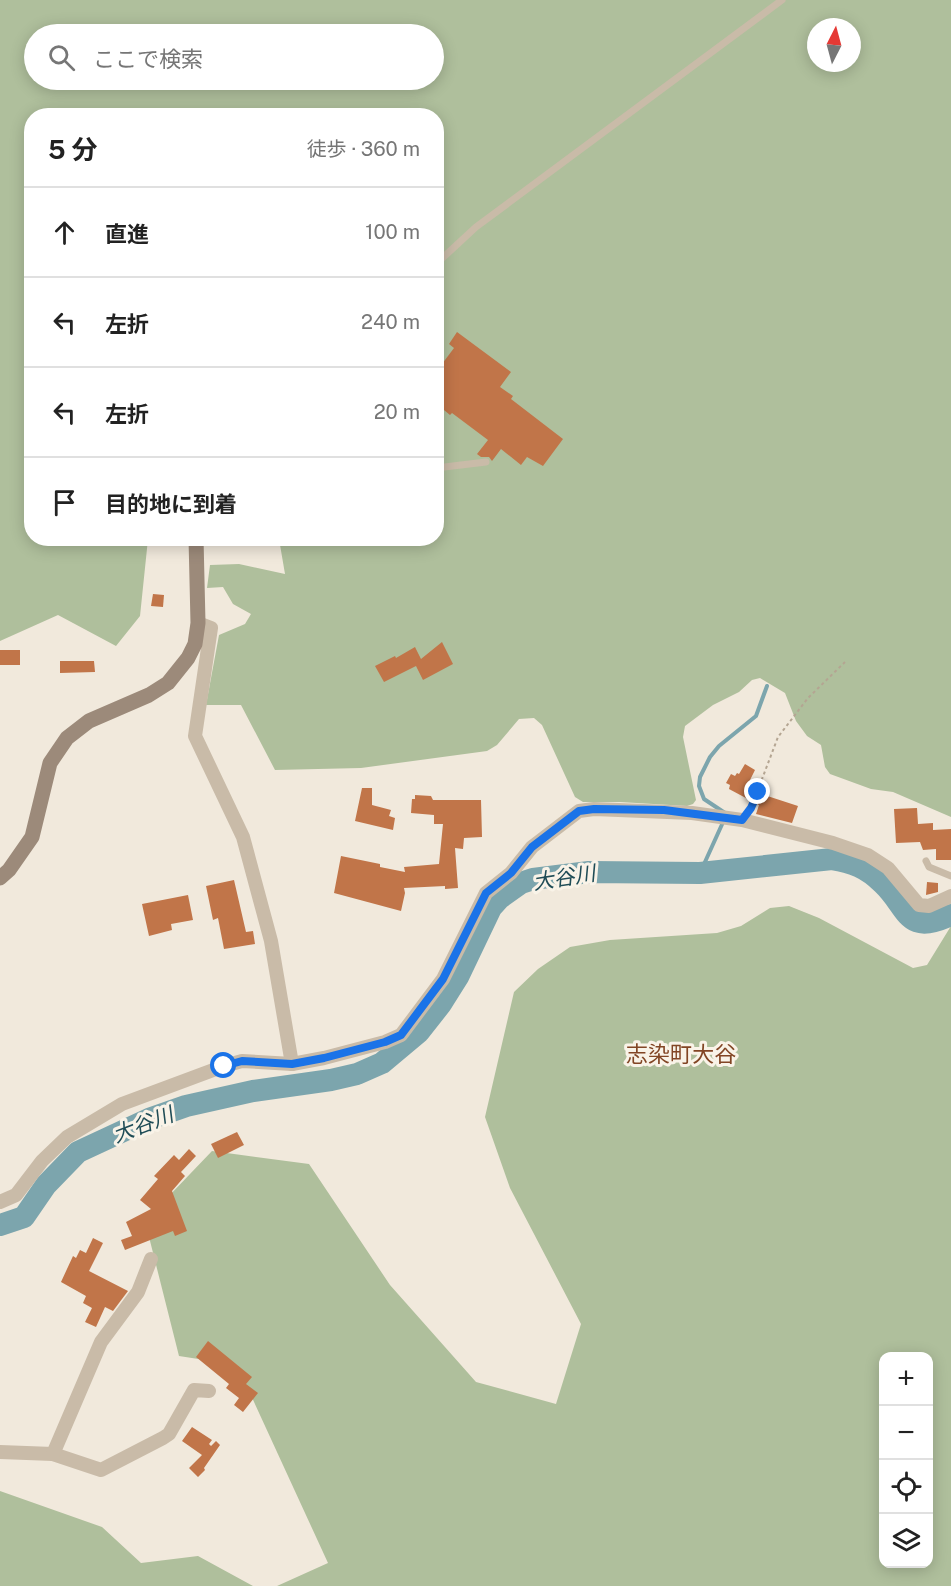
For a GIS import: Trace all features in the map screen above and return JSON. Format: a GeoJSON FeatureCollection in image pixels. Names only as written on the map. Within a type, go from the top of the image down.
{"type":"FeatureCollection","features":[{"type":"Feature","properties":{"kind":"street"},"geometry":{"type":"LineString","coordinates":[[0,878],[9,870],[32,837],[50,763],[67,738],[89,721],[168,683],[188,658],[195,644],[198,623],[196,546]]}},
{"type":"Feature","properties":{"kind":"street"},"geometry":{"type":"LineString","coordinates":[[198,623],[211,628],[195,736],[243,837],[270,941],[292,1064]]}},
{"type":"Feature","properties":{"kind":"street"},"geometry":{"type":"LineString","coordinates":[[0,1203],[16,1195],[42,1161],[67,1137],[122,1104],[242,1061],[292,1064],[365,1048],[401,1035],[443,979],[486,893],[511,873],[532,847],[579,811],[594,809],[664,810],[742,820],[832,843],[868,855],[888,868],[919,905],[929,906],[951,896]]}},
{"type":"Feature","properties":{"kind":"street"},"geometry":{"type":"LineString","coordinates":[[53,1454],[101,1342],[138,1292],[151,1259]]}},
{"type":"Feature","properties":{"kind":"street"},"geometry":{"type":"LineString","coordinates":[[0,1452],[53,1454],[101,1470],[169,1434],[194,1390],[209,1391]]}},
{"type":"Feature","properties":{"kind":"lane"},"geometry":{"type":"LineString","coordinates":[[444,257],[476,227],[782,0]]}},
{"type":"Feature","properties":{"kind":"lane"},"geometry":{"type":"LineString","coordinates":[[444,467],[486,462]]}},
{"type":"Feature","properties":{"kind":"lane"},"geometry":{"type":"LineString","coordinates":[[926,861],[929,867],[951,876]]}},
{"type":"Feature","properties":{"kind":"path"},"geometry":{"type":"LineString","coordinates":[[742,820],[751,808],[758,792],[778,736],[808,698],[845,662]]}},
{"type":"Feature","properties":{"kind":"green space"},"geometry":{"type":"Polygon","coordinates":[[[0,0],[951,0],[951,817],[893,792],[871,789],[830,774],[825,767],[821,745],[807,736],[796,721],[785,693],[760,678],[752,680],[739,692],[713,705],[685,726],[683,737],[696,800],[687,806],[583,802],[575,797],[542,725],[534,718],[519,719],[497,745],[487,751],[361,768],[275,770],[241,705],[206,705],[219,635],[245,624],[251,614],[233,604],[223,587],[207,588],[210,565],[239,564],[285,574],[280,546],[444,546],[444,108],[24,108],[24,546],[147,546],[140,616],[116,646],[58,615],[0,641],[0,0]]]}},
{"type":"Feature","properties":{"kind":"green space"},"geometry":{"type":"Polygon","coordinates":[[[789,906],[819,918],[913,968],[927,965],[951,926],[951,1586],[277,1586],[328,1563],[237,1365],[179,1356],[145,1221],[212,1151],[309,1164],[390,1285],[476,1382],[556,1404],[581,1324],[510,1188],[485,1117],[514,992],[538,969],[570,947],[610,940],[717,933],[741,926],[770,908],[789,906]]]}},
{"type":"Feature","properties":{"kind":"green space"},"geometry":{"type":"Polygon","coordinates":[[[0,1491],[102,1527],[141,1563],[198,1556],[253,1586],[0,1586],[0,1491]]]}},
{"type":"Feature","properties":{"kind":"building"},"geometry":{"type":"Polygon","coordinates":[[[457,332],[511,372],[500,387],[513,396],[511,399],[563,439],[543,466],[527,457],[521,465],[501,449],[492,461],[489,457],[481,457],[477,454],[488,440],[452,413],[450,415],[444,410],[444,361],[454,348],[449,344],[457,332]]]}},
{"type":"Feature","properties":{"kind":"building"},"geometry":{"type":"Polygon","coordinates":[[[153,594],[164,595],[163,607],[151,606],[153,594]]]}},
{"type":"Feature","properties":{"kind":"building"},"geometry":{"type":"Polygon","coordinates":[[[442,642],[453,664],[423,680],[416,666],[384,682],[375,666],[415,647],[421,659],[442,642]]]}},
{"type":"Feature","properties":{"kind":"building"},"geometry":{"type":"Polygon","coordinates":[[[0,650],[20,650],[20,665],[0,665],[0,650]]]}},
{"type":"Feature","properties":{"kind":"building"},"geometry":{"type":"Polygon","coordinates":[[[60,661],[94,661],[95,672],[60,673],[60,661]]]}},
{"type":"Feature","properties":{"kind":"building"},"geometry":{"type":"Polygon","coordinates":[[[745,764],[755,770],[750,780],[754,782],[749,790],[798,806],[792,823],[756,814],[759,805],[729,789],[730,785],[726,783],[731,774],[735,776],[739,774],[745,764]]]}},
{"type":"Feature","properties":{"kind":"building"},"geometry":{"type":"Polygon","coordinates":[[[362,788],[372,788],[372,805],[391,810],[389,816],[395,818],[393,830],[355,821],[362,788]]]}},
{"type":"Feature","properties":{"kind":"building"},"geometry":{"type":"Polygon","coordinates":[[[415,795],[431,796],[433,800],[481,800],[482,837],[464,838],[463,849],[455,848],[458,888],[445,889],[445,886],[404,888],[401,911],[334,893],[341,856],[405,872],[404,867],[439,864],[443,824],[434,824],[434,815],[411,813],[412,799],[415,799],[415,795]]]}},
{"type":"Feature","properties":{"kind":"building"},"geometry":{"type":"Polygon","coordinates":[[[917,808],[918,824],[933,823],[933,830],[951,829],[951,860],[936,860],[936,849],[923,850],[920,842],[896,843],[894,809],[917,808]]]}},
{"type":"Feature","properties":{"kind":"building"},"geometry":{"type":"Polygon","coordinates":[[[234,880],[246,932],[253,931],[255,944],[224,949],[218,918],[213,920],[206,886],[234,880]]]}},
{"type":"Feature","properties":{"kind":"building"},"geometry":{"type":"Polygon","coordinates":[[[927,882],[938,883],[938,892],[926,895],[927,882]]]}},
{"type":"Feature","properties":{"kind":"building"},"geometry":{"type":"Polygon","coordinates":[[[188,895],[193,920],[171,924],[172,930],[149,936],[142,904],[188,895]]]}},
{"type":"Feature","properties":{"kind":"building"},"geometry":{"type":"Polygon","coordinates":[[[237,1132],[244,1145],[218,1158],[211,1144],[237,1132]]]}},
{"type":"Feature","properties":{"kind":"building"},"geometry":{"type":"Polygon","coordinates":[[[189,1149],[196,1156],[181,1172],[185,1176],[172,1191],[187,1231],[175,1236],[173,1231],[125,1250],[121,1240],[132,1236],[126,1222],[151,1209],[140,1200],[158,1179],[154,1176],[174,1155],[179,1160],[189,1149]]]}},
{"type":"Feature","properties":{"kind":"building"},"geometry":{"type":"Polygon","coordinates":[[[93,1238],[103,1243],[89,1271],[128,1291],[113,1311],[105,1307],[96,1327],[85,1322],[92,1308],[83,1303],[86,1296],[61,1282],[73,1256],[76,1258],[80,1250],[86,1253],[93,1238]]]}},
{"type":"Feature","properties":{"kind":"building"},"geometry":{"type":"Polygon","coordinates":[[[208,1341],[252,1377],[246,1384],[258,1393],[243,1412],[234,1405],[239,1398],[226,1388],[229,1384],[196,1357],[208,1341]]]}},
{"type":"Feature","properties":{"kind":"building"},"geometry":{"type":"Polygon","coordinates":[[[192,1427],[212,1440],[209,1444],[211,1446],[216,1441],[220,1445],[204,1468],[205,1470],[198,1477],[189,1468],[202,1455],[182,1441],[192,1427]]]}},
{"type":"Feature","properties":{"kind":"waterway"},"geometry":{"type":"LineString","coordinates":[[725,813],[704,799],[699,786],[700,777],[710,757],[719,746],[756,716],[767,686]]}},
{"type":"Feature","properties":{"kind":"waterway"},"geometry":{"type":"LineString","coordinates":[[700,873],[724,820]]}},
{"type":"Feature","properties":{"kind":"waterway","name":"大谷川"},"geometry":{"type":"LineString","coordinates":[[0,1225],[24,1217],[46,1185],[78,1152],[149,1119],[186,1106],[253,1091],[357,1074],[382,1063],[419,1032],[441,1004],[458,977],[491,908],[500,898],[521,883],[533,879],[589,872],[700,873],[832,859],[853,864],[871,873],[891,892],[909,917],[916,921],[925,923],[951,915]]}},
{"type":"Feature","properties":{"kind":"district","name":"志染町大谷"},"geometry":{"type":"Point","coordinates":[681,1054]}},
{"type":"Feature","properties":{"kind":"route"},"geometry":{"type":"LineString","coordinates":[[224,1066],[242,1061],[292,1064],[385,1042],[401,1035],[443,979],[486,893],[511,873],[532,847],[579,811],[594,809],[664,810],[742,820],[751,808],[758,792]]}}]}
